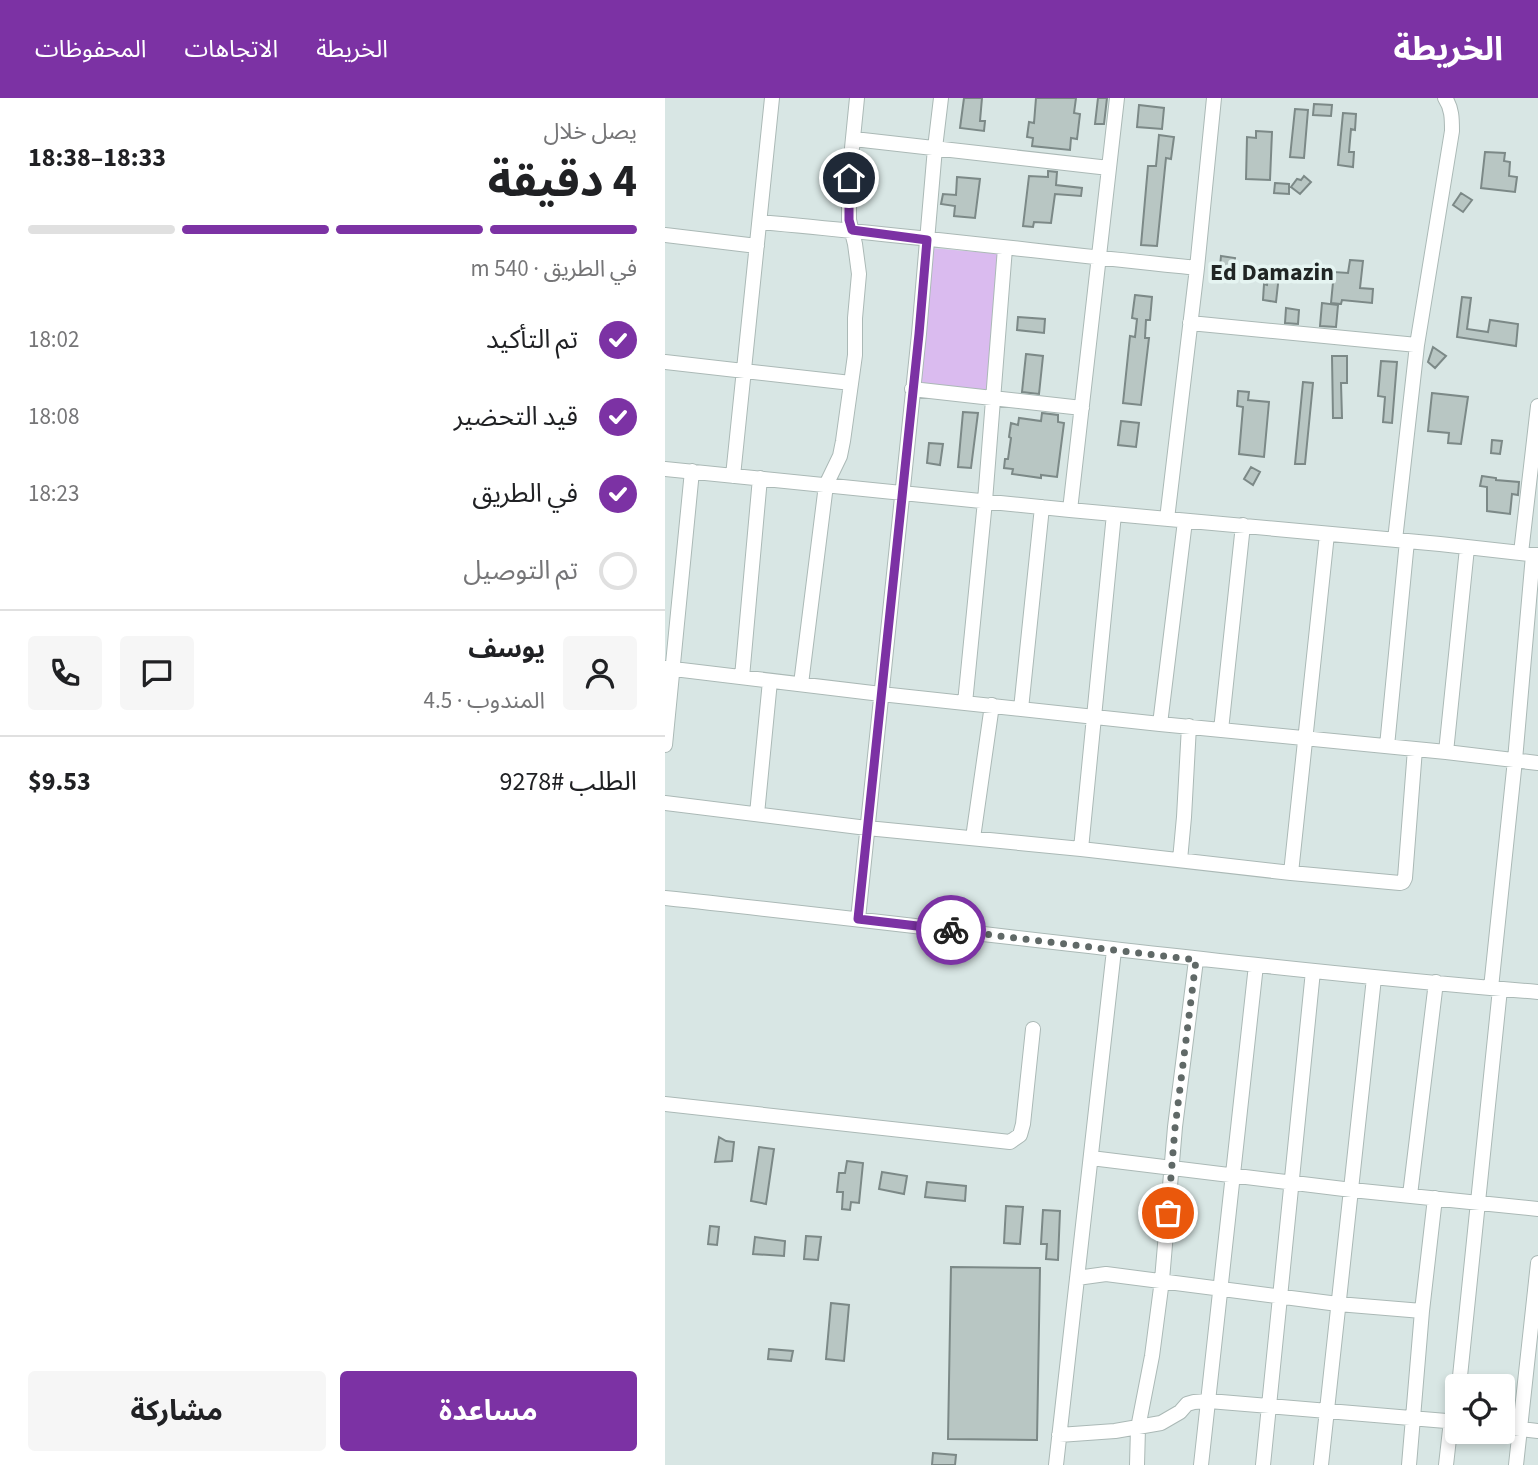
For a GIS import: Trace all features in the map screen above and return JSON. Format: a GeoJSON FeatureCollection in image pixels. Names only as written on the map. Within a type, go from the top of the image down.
{"type":"FeatureCollection","features":[{"type":"Feature","properties":{"kind":"street"},"geometry":{"type":"LineString","coordinates":[[733,475],[772,98]]}},
{"type":"Feature","properties":{"kind":"street"},"geometry":{"type":"LineString","coordinates":[[801,684],[826,485],[840,456],[855,355],[859,274],[849,220],[849,178],[857,98]]}},
{"type":"Feature","properties":{"kind":"street"},"geometry":{"type":"LineString","coordinates":[[858,919],[941,98]]}},
{"type":"Feature","properties":{"kind":"street"},"geometry":{"type":"LineString","coordinates":[[1070,510],[1117,98]]}},
{"type":"Feature","properties":{"kind":"street"},"geometry":{"type":"LineString","coordinates":[[1167,519],[1214,98]]}},
{"type":"Feature","properties":{"kind":"street"},"geometry":{"type":"LineString","coordinates":[[1387,746],[1417,345],[1452,131],[1452,117],[1445,98]]}},
{"type":"Feature","properties":{"kind":"street"},"geometry":{"type":"LineString","coordinates":[[854,139],[1109,168]]}},
{"type":"Feature","properties":{"kind":"street"},"geometry":{"type":"LineString","coordinates":[[760,222],[1197,268]]}},
{"type":"Feature","properties":{"kind":"street"},"geometry":{"type":"LineString","coordinates":[[665,236],[757,246]]}},
{"type":"Feature","properties":{"kind":"street"},"geometry":{"type":"LineString","coordinates":[[965,703],[985,501],[1005,248]]}},
{"type":"Feature","properties":{"kind":"street"},"geometry":{"type":"LineString","coordinates":[[1190,323],[1417,345]]}},
{"type":"Feature","properties":{"kind":"street"},"geometry":{"type":"LineString","coordinates":[[665,362],[851,383]]}},
{"type":"Feature","properties":{"kind":"street"},"geometry":{"type":"LineString","coordinates":[[912,389],[1082,408]]}},
{"type":"Feature","properties":{"kind":"street"},"geometry":{"type":"LineString","coordinates":[[1460,1374],[1478,1202],[1515,760],[1531,555],[1538,406]]}},
{"type":"Feature","properties":{"kind":"street"},"geometry":{"type":"LineString","coordinates":[[665,469],[1531,555]]}},
{"type":"Feature","properties":{"kind":"street"},"geometry":{"type":"LineString","coordinates":[[665,744],[669,669],[692,471]]}},
{"type":"Feature","properties":{"kind":"street"},"geometry":{"type":"LineString","coordinates":[[741,677],[760,478]]}},
{"type":"Feature","properties":{"kind":"street"},"geometry":{"type":"LineString","coordinates":[[1021,709],[1042,507]]}},
{"type":"Feature","properties":{"kind":"street"},"geometry":{"type":"LineString","coordinates":[[1081,849],[1114,514]]}},
{"type":"Feature","properties":{"kind":"street"},"geometry":{"type":"LineString","coordinates":[[1160,724],[1185,521]]}},
{"type":"Feature","properties":{"kind":"street"},"geometry":{"type":"LineString","coordinates":[[1221,730],[1243,525]]}},
{"type":"Feature","properties":{"kind":"street"},"geometry":{"type":"LineString","coordinates":[[1291,873],[1327,534]]}},
{"type":"Feature","properties":{"kind":"street"},"geometry":{"type":"LineString","coordinates":[[1445,752],[1467,548]]}},
{"type":"Feature","properties":{"kind":"street"},"geometry":{"type":"LineString","coordinates":[[669,669],[1538,763]]}},
{"type":"Feature","properties":{"kind":"street"},"geometry":{"type":"LineString","coordinates":[[757,814],[770,681]]}},
{"type":"Feature","properties":{"kind":"street"},"geometry":{"type":"LineString","coordinates":[[973,838],[992,705]]}},
{"type":"Feature","properties":{"kind":"street"},"geometry":{"type":"LineString","coordinates":[[1180,860],[1189,726]]}},
{"type":"Feature","properties":{"kind":"street"},"geometry":{"type":"LineString","coordinates":[[665,803],[867,828],[1400,883],[1403,882],[1415,749]]}},
{"type":"Feature","properties":{"kind":"street"},"geometry":{"type":"LineString","coordinates":[[665,898],[1196,960],[1538,992]]}},
{"type":"Feature","properties":{"kind":"street"},"geometry":{"type":"LineString","coordinates":[[1056,1465],[1114,950]]}},
{"type":"Feature","properties":{"kind":"street"},"geometry":{"type":"LineString","coordinates":[[1137,1465],[1138,1428],[1152,1356],[1162,1280],[1175,1128],[1196,960]]}},
{"type":"Feature","properties":{"kind":"street"},"geometry":{"type":"LineString","coordinates":[[1201,1465],[1256,965]]}},
{"type":"Feature","properties":{"kind":"street"},"geometry":{"type":"LineString","coordinates":[[1263,1465],[1313,971]]}},
{"type":"Feature","properties":{"kind":"street"},"geometry":{"type":"LineString","coordinates":[[1321,1465],[1374,978]]}},
{"type":"Feature","properties":{"kind":"street"},"geometry":{"type":"LineString","coordinates":[[1410,1195],[1436,982]]}},
{"type":"Feature","properties":{"kind":"street"},"geometry":{"type":"LineString","coordinates":[[665,1104],[1010,1142],[1020,1135],[1023,1124],[1033,1029]]}},
{"type":"Feature","properties":{"kind":"street"},"geometry":{"type":"LineString","coordinates":[[1091,1158],[1352,1190],[1538,1209]]}},
{"type":"Feature","properties":{"kind":"street"},"geometry":{"type":"LineString","coordinates":[[1409,1465],[1435,1198]]}},
{"type":"Feature","properties":{"kind":"street"},"geometry":{"type":"LineString","coordinates":[[1516,1465],[1538,1264]]}},
{"type":"Feature","properties":{"kind":"street"},"geometry":{"type":"LineString","coordinates":[[1077,1278],[1106,1275],[1162,1280],[1338,1304],[1422,1311]]}},
{"type":"Feature","properties":{"kind":"street"},"geometry":{"type":"LineString","coordinates":[[1059,1435],[1138,1428],[1161,1423],[1180,1412],[1187,1404],[1209,1401],[1445,1421]]}},
{"type":"Feature","properties":{"kind":"street"},"geometry":{"type":"LineString","coordinates":[[1515,1428],[1538,1431]]}},
{"type":"Feature","properties":{"kind":"street"},"geometry":{"type":"LineString","coordinates":[[1446,1465],[1450,1444]]}},
{"type":"Feature","properties":{"kind":"shaded area"},"geometry":{"type":"Polygon","coordinates":[[[931,248],[1001,254],[987,392],[918,385],[931,248]]]}},
{"type":"Feature","properties":{"kind":"building"},"geometry":{"type":"Polygon","coordinates":[[[964,98],[982,98],[980,121],[985,121],[984,131],[960,128],[964,98]]]}},
{"type":"Feature","properties":{"kind":"building"},"geometry":{"type":"Polygon","coordinates":[[[1036,98],[1076,98],[1074,113],[1080,114],[1077,139],[1071,138],[1070,150],[1032,146],[1033,138],[1027,137],[1029,122],[1034,123],[1036,98]]]}},
{"type":"Feature","properties":{"kind":"building"},"geometry":{"type":"Polygon","coordinates":[[[1098,98],[1107,98],[1104,124],[1095,124],[1098,98]]]}},
{"type":"Feature","properties":{"kind":"building"},"geometry":{"type":"Polygon","coordinates":[[[1314,104],[1332,105],[1331,116],[1313,115],[1314,104]]]}},
{"type":"Feature","properties":{"kind":"building"},"geometry":{"type":"Polygon","coordinates":[[[1139,105],[1164,108],[1162,129],[1137,127],[1139,105]]]}},
{"type":"Feature","properties":{"kind":"building"},"geometry":{"type":"Polygon","coordinates":[[[1295,109],[1308,110],[1304,158],[1290,157],[1295,109]]]}},
{"type":"Feature","properties":{"kind":"building"},"geometry":{"type":"Polygon","coordinates":[[[1343,113],[1356,114],[1355,130],[1351,129],[1349,152],[1354,152],[1353,167],[1338,165],[1343,113]]]}},
{"type":"Feature","properties":{"kind":"building"},"geometry":{"type":"Polygon","coordinates":[[[1256,131],[1272,132],[1270,180],[1246,179],[1247,137],[1256,138],[1256,131]]]}},
{"type":"Feature","properties":{"kind":"building"},"geometry":{"type":"Polygon","coordinates":[[[1159,135],[1174,137],[1171,159],[1166,158],[1157,246],[1141,245],[1148,166],[1156,166],[1159,135]]]}},
{"type":"Feature","properties":{"kind":"building"},"geometry":{"type":"Polygon","coordinates":[[[1485,152],[1505,153],[1504,161],[1510,162],[1509,176],[1517,177],[1515,192],[1481,188],[1485,152]]]}},
{"type":"Feature","properties":{"kind":"building"},"geometry":{"type":"Polygon","coordinates":[[[1048,171],[1057,172],[1056,185],[1082,188],[1081,196],[1055,194],[1051,223],[1034,222],[1033,227],[1023,226],[1029,176],[1048,177],[1048,171]]]}},
{"type":"Feature","properties":{"kind":"building"},"geometry":{"type":"Polygon","coordinates":[[[1304,176],[1311,182],[1300,194],[1291,187],[1297,179],[1301,180],[1304,176]]]}},
{"type":"Feature","properties":{"kind":"building"},"geometry":{"type":"Polygon","coordinates":[[[957,177],[980,179],[975,218],[954,216],[955,206],[941,204],[943,194],[956,195],[957,177]]]}},
{"type":"Feature","properties":{"kind":"building"},"geometry":{"type":"Polygon","coordinates":[[[1275,183],[1289,184],[1289,194],[1274,193],[1275,183]]]}},
{"type":"Feature","properties":{"kind":"building"},"geometry":{"type":"Polygon","coordinates":[[[1461,193],[1472,200],[1463,212],[1453,205],[1461,193]]]}},
{"type":"Feature","properties":{"kind":"building"},"geometry":{"type":"Polygon","coordinates":[[[1221,256],[1235,258],[1233,279],[1219,277],[1221,256]]]}},
{"type":"Feature","properties":{"kind":"building"},"geometry":{"type":"Polygon","coordinates":[[[1350,260],[1363,261],[1360,288],[1373,289],[1372,303],[1342,300],[1341,304],[1331,303],[1334,272],[1348,273],[1350,260]]]}},
{"type":"Feature","properties":{"kind":"building"},"geometry":{"type":"Polygon","coordinates":[[[1268,274],[1279,275],[1276,302],[1263,300],[1268,274]]]}},
{"type":"Feature","properties":{"kind":"building"},"geometry":{"type":"Polygon","coordinates":[[[1135,295],[1152,297],[1150,320],[1146,320],[1145,338],[1149,338],[1141,405],[1123,403],[1130,336],[1135,337],[1137,319],[1132,318],[1135,295]]]}},
{"type":"Feature","properties":{"kind":"building"},"geometry":{"type":"Polygon","coordinates":[[[1462,297],[1471,298],[1467,329],[1488,332],[1490,320],[1518,324],[1516,346],[1457,337],[1462,297]]]}},
{"type":"Feature","properties":{"kind":"building"},"geometry":{"type":"Polygon","coordinates":[[[1322,303],[1338,305],[1336,327],[1320,326],[1322,303]]]}},
{"type":"Feature","properties":{"kind":"building"},"geometry":{"type":"Polygon","coordinates":[[[1286,308],[1299,310],[1298,324],[1285,323],[1286,308]]]}},
{"type":"Feature","properties":{"kind":"building"},"geometry":{"type":"Polygon","coordinates":[[[1018,317],[1045,319],[1044,333],[1017,330],[1018,317]]]}},
{"type":"Feature","properties":{"kind":"building"},"geometry":{"type":"Polygon","coordinates":[[[1433,347],[1446,356],[1435,368],[1428,362],[1433,347]]]}},
{"type":"Feature","properties":{"kind":"building"},"geometry":{"type":"Polygon","coordinates":[[[1026,354],[1043,356],[1039,394],[1022,392],[1026,354]]]}},
{"type":"Feature","properties":{"kind":"building"},"geometry":{"type":"Polygon","coordinates":[[[1332,356],[1347,356],[1347,383],[1341,383],[1342,418],[1333,418],[1332,356]]]}},
{"type":"Feature","properties":{"kind":"building"},"geometry":{"type":"Polygon","coordinates":[[[1381,361],[1397,362],[1392,423],[1383,422],[1385,397],[1378,396],[1381,361]]]}},
{"type":"Feature","properties":{"kind":"building"},"geometry":{"type":"Polygon","coordinates":[[[1303,382],[1313,383],[1305,464],[1295,464],[1303,382]]]}},
{"type":"Feature","properties":{"kind":"building"},"geometry":{"type":"Polygon","coordinates":[[[1238,391],[1249,392],[1248,400],[1269,402],[1264,457],[1239,454],[1243,407],[1237,406],[1238,391]]]}},
{"type":"Feature","properties":{"kind":"building"},"geometry":{"type":"Polygon","coordinates":[[[1432,393],[1468,397],[1461,444],[1448,443],[1449,433],[1428,431],[1432,393]]]}},
{"type":"Feature","properties":{"kind":"building"},"geometry":{"type":"Polygon","coordinates":[[[963,412],[978,413],[971,468],[958,467],[963,412]]]}},
{"type":"Feature","properties":{"kind":"building"},"geometry":{"type":"Polygon","coordinates":[[[1042,413],[1058,415],[1058,422],[1064,423],[1057,477],[1012,474],[1013,469],[1004,468],[1005,459],[1008,459],[1011,423],[1018,425],[1019,418],[1041,421],[1042,413]]]}},
{"type":"Feature","properties":{"kind":"building"},"geometry":{"type":"Polygon","coordinates":[[[1121,421],[1139,423],[1136,447],[1118,445],[1121,421]]]}},
{"type":"Feature","properties":{"kind":"building"},"geometry":{"type":"Polygon","coordinates":[[[1492,440],[1502,441],[1500,454],[1491,453],[1492,440]]]}},
{"type":"Feature","properties":{"kind":"building"},"geometry":{"type":"Polygon","coordinates":[[[929,443],[943,444],[940,465],[927,463],[929,443]]]}},
{"type":"Feature","properties":{"kind":"building"},"geometry":{"type":"Polygon","coordinates":[[[1251,467],[1260,472],[1253,485],[1244,479],[1251,467]]]}},
{"type":"Feature","properties":{"kind":"building"},"geometry":{"type":"Polygon","coordinates":[[[1482,476],[1519,482],[1518,495],[1512,494],[1510,514],[1487,511],[1487,487],[1480,486],[1482,476]]]}},
{"type":"Feature","properties":{"kind":"building"},"geometry":{"type":"Polygon","coordinates":[[[719,1137],[734,1142],[732,1161],[715,1162],[719,1137]]]}},
{"type":"Feature","properties":{"kind":"building"},"geometry":{"type":"Polygon","coordinates":[[[759,1147],[774,1149],[766,1204],[751,1201],[759,1147]]]}},
{"type":"Feature","properties":{"kind":"building"},"geometry":{"type":"Polygon","coordinates":[[[847,1161],[863,1163],[859,1203],[851,1202],[850,1210],[842,1209],[843,1192],[837,1192],[839,1173],[845,1173],[847,1161]]]}},
{"type":"Feature","properties":{"kind":"building"},"geometry":{"type":"Polygon","coordinates":[[[882,1172],[907,1176],[904,1194],[879,1189],[882,1172]]]}},
{"type":"Feature","properties":{"kind":"building"},"geometry":{"type":"Polygon","coordinates":[[[927,1182],[966,1186],[965,1201],[925,1197],[927,1182]]]}},
{"type":"Feature","properties":{"kind":"building"},"geometry":{"type":"Polygon","coordinates":[[[1006,1206],[1023,1207],[1020,1244],[1004,1243],[1006,1206]]]}},
{"type":"Feature","properties":{"kind":"building"},"geometry":{"type":"Polygon","coordinates":[[[1043,1210],[1060,1211],[1058,1260],[1046,1259],[1047,1244],[1041,1244],[1043,1210]]]}},
{"type":"Feature","properties":{"kind":"building"},"geometry":{"type":"Polygon","coordinates":[[[710,1226],[719,1227],[717,1245],[708,1244],[710,1226]]]}},
{"type":"Feature","properties":{"kind":"building"},"geometry":{"type":"Polygon","coordinates":[[[806,1236],[821,1237],[818,1260],[804,1259],[806,1236]]]}},
{"type":"Feature","properties":{"kind":"building"},"geometry":{"type":"Polygon","coordinates":[[[755,1237],[785,1241],[784,1256],[753,1254],[755,1237]]]}},
{"type":"Feature","properties":{"kind":"building"},"geometry":{"type":"Polygon","coordinates":[[[951,1267],[1040,1268],[1037,1440],[948,1439],[951,1267]]]}},
{"type":"Feature","properties":{"kind":"building"},"geometry":{"type":"Polygon","coordinates":[[[831,1303],[849,1305],[844,1361],[826,1359],[831,1303]]]}},
{"type":"Feature","properties":{"kind":"building"},"geometry":{"type":"Polygon","coordinates":[[[769,1349],[793,1351],[791,1361],[768,1359],[769,1349]]]}},
{"type":"Feature","properties":{"kind":"building"},"geometry":{"type":"Polygon","coordinates":[[[933,1453],[956,1455],[955,1465],[932,1465],[933,1453]]]}},
{"type":"Feature","properties":{"kind":"way so far"},"geometry":{"type":"LineString","coordinates":[[951,930],[1196,960],[1175,1128],[1168,1213]]}},
{"type":"Feature","properties":{"kind":"district","name":"Ed Damazin"},"geometry":{"type":"Point","coordinates":[1272,272]}},
{"type":"Feature","properties":{"kind":"route"},"geometry":{"type":"LineString","coordinates":[[849,178],[849,220],[852,230],[927,240],[858,919],[951,930]]}}]}
